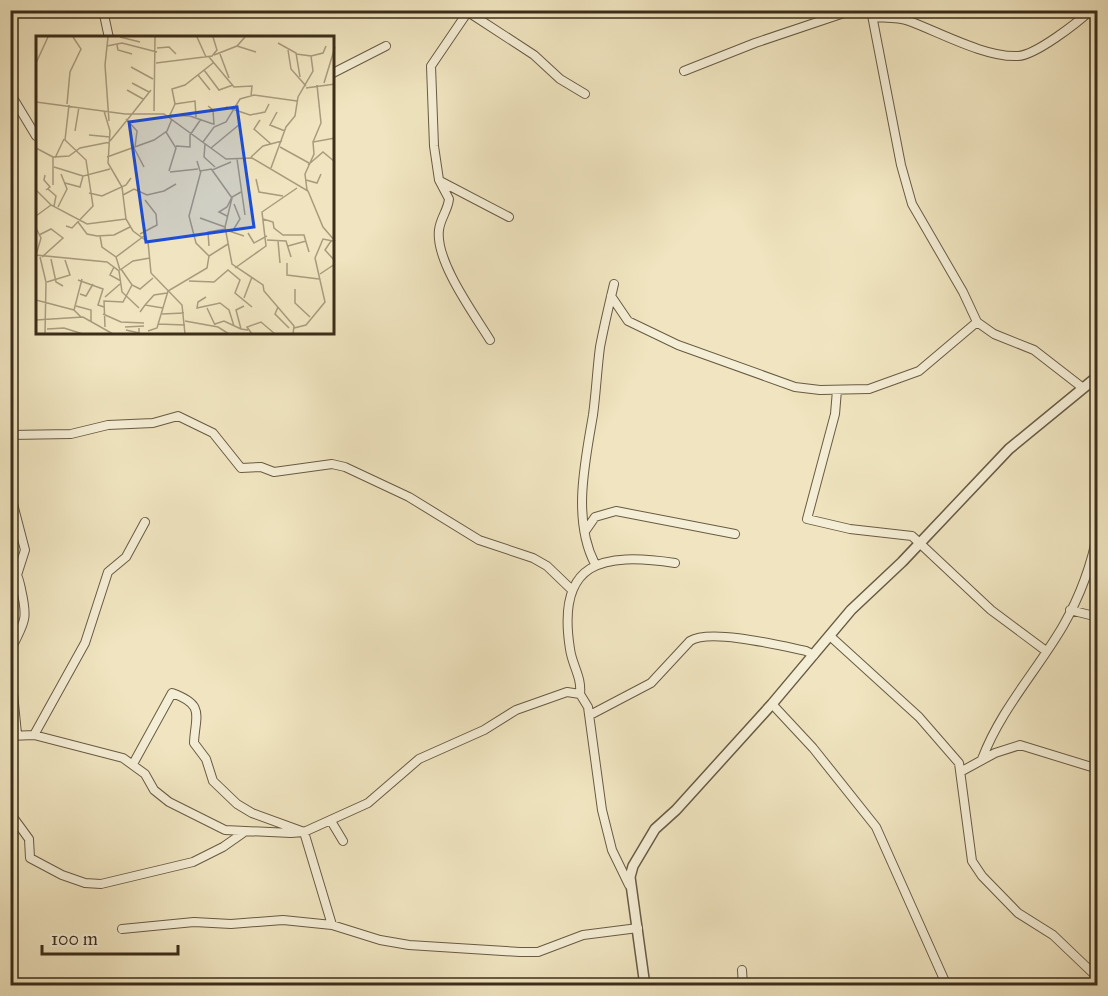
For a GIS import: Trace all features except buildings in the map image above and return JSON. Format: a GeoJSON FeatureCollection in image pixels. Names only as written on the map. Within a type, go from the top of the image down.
{"type":"FeatureCollection","features":[{"type":"Feature","properties":{"kind":"street"},"geometry":{"type":"LineString","coordinates":[[10,13],[18,10]]}},
{"type":"Feature","properties":{"kind":"street"},"geometry":{"type":"LineString","coordinates":[[103,10],[109,36]]}},
{"type":"Feature","properties":{"kind":"street"},"geometry":{"type":"LineString","coordinates":[[684,71],[755,43],[853,10]]}},
{"type":"Feature","properties":{"kind":"street"},"geometry":{"type":"LineString","coordinates":[[1083,388],[1040,354],[984,329],[977,322],[963,292],[912,204],[901,165],[872,14],[909,21],[952,40],[1015,56],[1027,54],[1049,41],[1091,10]]}},
{"type":"Feature","properties":{"kind":"street"},"geometry":{"type":"LineString","coordinates":[[490,340],[462,294],[440,243],[439,230],[449,199],[439,180],[434,146],[431,66],[469,11],[534,55],[560,79],[585,94]]}},
{"type":"Feature","properties":{"kind":"street"},"geometry":{"type":"LineString","coordinates":[[334,72],[386,46]]}},
{"type":"Feature","properties":{"kind":"street"},"geometry":{"type":"LineString","coordinates":[[11,95],[36,136]]}},
{"type":"Feature","properties":{"kind":"street"},"geometry":{"type":"LineString","coordinates":[[439,180],[509,217]]}},
{"type":"Feature","properties":{"kind":"street"},"geometry":{"type":"LineString","coordinates":[[595,564],[586,532],[584,461],[593,414],[600,347],[614,284]]}},
{"type":"Feature","properties":{"kind":"street"},"geometry":{"type":"LineString","coordinates":[[611,296],[628,321],[678,345],[795,387],[837,390],[869,389],[918,371],[977,322]]}},
{"type":"Feature","properties":{"kind":"street"},"geometry":{"type":"LineString","coordinates":[[629,885],[633,866],[655,829],[676,810],[772,705],[851,610],[903,562],[1009,449],[1098,376]]}},
{"type":"Feature","properties":{"kind":"street"},"geometry":{"type":"LineString","coordinates":[[837,390],[833,424],[807,519],[850,529],[907,534],[921,541],[984,604],[1047,651]]}},
{"type":"Feature","properties":{"kind":"street"},"geometry":{"type":"LineString","coordinates":[[10,435],[71,434],[108,425],[153,423],[179,417],[213,434],[241,468],[261,467],[274,472],[332,464],[345,467],[409,497],[479,540],[547,566],[572,590]]}},
{"type":"Feature","properties":{"kind":"street"},"geometry":{"type":"LineString","coordinates":[[10,652],[26,616],[17,575],[25,550],[13,504]]}},
{"type":"Feature","properties":{"kind":"street"},"geometry":{"type":"LineString","coordinates":[[586,532],[595,517],[616,511],[735,534]]}},
{"type":"Feature","properties":{"kind":"street"},"geometry":{"type":"LineString","coordinates":[[34,735],[85,643],[108,572],[126,557],[145,522]]}},
{"type":"Feature","properties":{"kind":"street"},"geometry":{"type":"LineString","coordinates":[[982,759],[994,728],[1047,651],[1070,610],[1090,562],[1098,531]]}},
{"type":"Feature","properties":{"kind":"street"},"geometry":{"type":"LineString","coordinates":[[645,986],[638,928],[629,885],[612,850],[602,810],[591,715],[580,694],[580,679],[569,647],[568,624],[572,590],[595,564],[622,557],[675,562]]}},
{"type":"Feature","properties":{"kind":"street"},"geometry":{"type":"LineString","coordinates":[[10,568],[17,575]]}},
{"type":"Feature","properties":{"kind":"street"},"geometry":{"type":"LineString","coordinates":[[1070,610],[1098,617]]}},
{"type":"Feature","properties":{"kind":"street"},"geometry":{"type":"LineString","coordinates":[[830,636],[919,717],[959,763],[962,771],[974,866],[1018,913],[1053,935],[1098,978]]}},
{"type":"Feature","properties":{"kind":"street"},"geometry":{"type":"LineString","coordinates":[[591,715],[651,683],[690,641],[698,637],[740,638],[806,651],[814,655]]}},
{"type":"Feature","properties":{"kind":"street"},"geometry":{"type":"LineString","coordinates":[[10,663],[14,735],[34,735],[108,753],[133,764],[145,774],[154,790],[169,802],[225,830],[243,833],[304,832],[331,821],[368,803],[419,759],[484,730],[516,710],[567,692],[580,694]]}},
{"type":"Feature","properties":{"kind":"street"},"geometry":{"type":"LineString","coordinates":[[133,764],[172,693],[182,696],[197,712],[198,723],[194,743],[206,759],[213,780],[237,804],[304,832]]}},
{"type":"Feature","properties":{"kind":"street"},"geometry":{"type":"LineString","coordinates":[[772,705],[813,748],[876,827],[947,986]]}},
{"type":"Feature","properties":{"kind":"street"},"geometry":{"type":"LineString","coordinates":[[962,771],[982,759],[1020,745],[1098,769]]}},
{"type":"Feature","properties":{"kind":"street"},"geometry":{"type":"LineString","coordinates":[[10,813],[29,839],[30,858],[50,870],[95,884],[193,862],[223,847],[243,833]]}},
{"type":"Feature","properties":{"kind":"street"},"geometry":{"type":"LineString","coordinates":[[331,821],[343,841]]}},
{"type":"Feature","properties":{"kind":"street"},"geometry":{"type":"LineString","coordinates":[[304,832],[332,925]]}},
{"type":"Feature","properties":{"kind":"street"},"geometry":{"type":"LineString","coordinates":[[122,929],[268,919],[332,925],[380,940],[409,945],[537,952],[583,935],[638,928]]}},
{"type":"Feature","properties":{"kind":"street"},"geometry":{"type":"LineString","coordinates":[[742,970],[743,986]]}}]}
